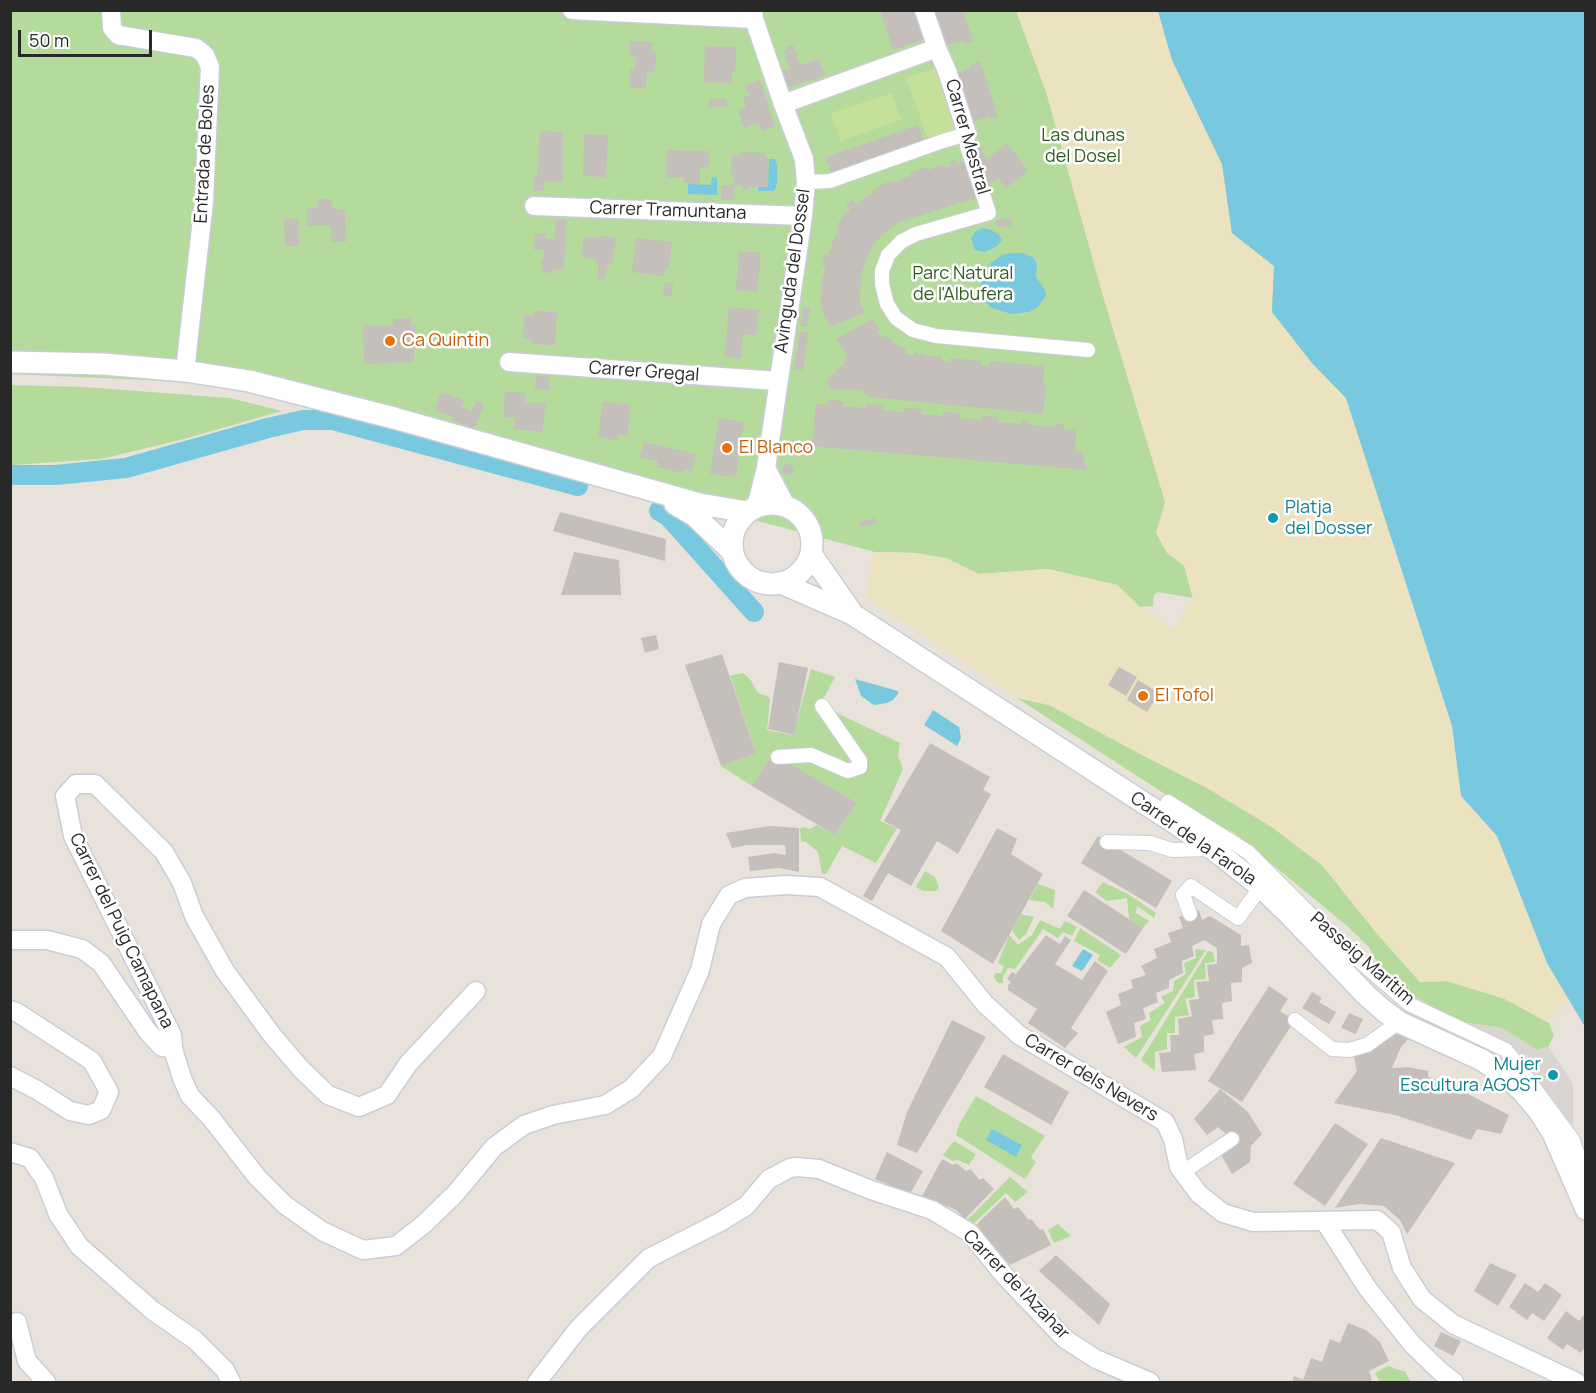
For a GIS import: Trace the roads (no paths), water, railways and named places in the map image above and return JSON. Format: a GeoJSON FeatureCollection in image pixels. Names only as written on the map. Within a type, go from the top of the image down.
{"type":"FeatureCollection","features":[{"type":"Feature","properties":{"kind":"street","name":"Entrada de Boles"},"geometry":{"type":"LineString","coordinates":[[111,10],[112,28],[118,35],[196,48],[205,55],[210,67],[204,201],[185,371]]}},
{"type":"Feature","properties":{"kind":"street"},"geometry":{"type":"LineString","coordinates":[[572,10],[754,15]]}},
{"type":"Feature","properties":{"kind":"street","name":"Carrer Mestral"},"geometry":{"type":"LineString","coordinates":[[924,10],[947,71],[966,134],[967,146],[989,213],[916,234],[902,241],[888,255],[882,271],[882,284],[887,304],[896,318],[913,330],[936,336],[1088,350]]}},
{"type":"Feature","properties":{"kind":"street","name":"Avinguda del Dossel"},"geometry":{"type":"LineString","coordinates":[[751,509],[766,468],[806,182],[804,159],[754,15]]}},
{"type":"Feature","properties":{"kind":"street"},"geometry":{"type":"LineString","coordinates":[[783,104],[937,48]]}},
{"type":"Feature","properties":{"kind":"street"},"geometry":{"type":"LineString","coordinates":[[806,182],[830,181],[966,134]]}},
{"type":"Feature","properties":{"kind":"street","name":"Carrer Tramuntana"},"geometry":{"type":"LineString","coordinates":[[534,206],[803,216]]}},
{"type":"Feature","properties":{"kind":"street"},"geometry":{"type":"LineString","coordinates":[[10,362],[103,364],[185,371],[249,381],[305,394],[700,504],[751,509],[771,503],[786,506],[796,511],[805,520],[812,536],[811,554],[800,573],[781,584]]}},
{"type":"Feature","properties":{"kind":"street","name":"Carrer Gregal"},"geometry":{"type":"LineString","coordinates":[[509,362],[778,381]]}},
{"type":"Feature","properties":{"kind":"street"},"geometry":{"type":"LineString","coordinates":[[766,468],[786,506]]}},
{"type":"Feature","properties":{"kind":"street"},"geometry":{"type":"LineString","coordinates":[[651,490],[695,516],[732,551]]}},
{"type":"Feature","properties":{"kind":"street"},"geometry":{"type":"LineString","coordinates":[[751,509],[735,528],[732,538],[732,551],[736,564],[745,574],[756,581],[781,584],[852,614]]}},
{"type":"Feature","properties":{"kind":"street"},"geometry":{"type":"LineString","coordinates":[[811,554],[852,614]]}},
{"type":"Feature","properties":{"kind":"street","name":"Carrer de la Farola"},"geometry":{"type":"LineString","coordinates":[[852,614],[1213,849],[1261,887],[1366,995],[1399,1022],[1482,1060],[1522,1091],[1539,1111],[1552,1133],[1586,1209]]}},
{"type":"Feature","properties":{"kind":"street"},"geometry":{"type":"LineString","coordinates":[[778,757],[811,755],[848,771],[860,767],[860,761],[822,706]]}},
{"type":"Feature","properties":{"kind":"street","name":"Carrer del Puig Camapana"},"geometry":{"type":"LineString","coordinates":[[173,1049],[172,1035],[73,836],[65,796],[76,784],[94,784],[164,852],[182,883],[194,916],[225,971],[272,1035],[301,1069],[328,1095],[359,1107],[387,1095],[408,1064],[476,991]]}},
{"type":"Feature","properties":{"kind":"street","name":"Passeig Marítim"},"geometry":{"type":"LineString","coordinates":[[1168,802],[1248,852],[1340,944],[1409,1004],[1506,1050],[1572,1139],[1586,1176]]}},
{"type":"Feature","properties":{"kind":"street"},"geometry":{"type":"LineString","coordinates":[[1107,842],[1150,843],[1172,850],[1213,849]]}},
{"type":"Feature","properties":{"kind":"street","name":"Carrer dels Nevers"},"geometry":{"type":"LineString","coordinates":[[173,1049],[190,1096],[212,1118],[257,1176],[285,1205],[322,1231],[363,1250],[396,1246],[424,1224],[455,1194],[494,1147],[524,1125],[554,1114],[604,1105],[631,1089],[662,1056],[700,970],[711,924],[729,895],[745,888],[786,885],[820,887],[946,957],[985,1004],[1019,1035],[1166,1122],[1173,1139],[1179,1167],[1199,1194],[1223,1213],[1253,1222],[1377,1220],[1391,1232],[1402,1268],[1422,1299],[1453,1324],[1576,1383]]}},
{"type":"Feature","properties":{"kind":"street"},"geometry":{"type":"LineString","coordinates":[[1190,914],[1183,895],[1191,886],[1238,918],[1261,887]]}},
{"type":"Feature","properties":{"kind":"street"},"geometry":{"type":"LineString","coordinates":[[10,940],[47,940],[82,949],[101,963],[148,1032],[162,1047],[173,1049]]}},
{"type":"Feature","properties":{"kind":"street"},"geometry":{"type":"LineString","coordinates":[[10,1010],[92,1061],[109,1092],[101,1110],[89,1114],[69,1111],[10,1076]]}},
{"type":"Feature","properties":{"kind":"street"},"geometry":{"type":"LineString","coordinates":[[1295,1020],[1332,1049],[1349,1050],[1366,1045],[1399,1022]]}},
{"type":"Feature","properties":{"kind":"street"},"geometry":{"type":"LineString","coordinates":[[1183,1172],[1232,1139]]}},
{"type":"Feature","properties":{"kind":"street"},"geometry":{"type":"LineString","coordinates":[[10,1152],[30,1158],[44,1178],[58,1214],[80,1246],[152,1310],[195,1340],[225,1370],[231,1383]]}},
{"type":"Feature","properties":{"kind":"street","name":"Carrer de l'Azahar"},"geometry":{"type":"LineString","coordinates":[[537,1383],[578,1329],[649,1258],[720,1222],[746,1206],[769,1179],[796,1167],[819,1169],[871,1190],[932,1210],[970,1233],[1004,1275],[1065,1339],[1096,1359],[1150,1383]]}},
{"type":"Feature","properties":{"kind":"street"},"geometry":{"type":"LineString","coordinates":[[1325,1222],[1368,1289],[1397,1326],[1412,1344],[1454,1383]]}},
{"type":"Feature","properties":{"kind":"street"},"geometry":{"type":"LineString","coordinates":[[17,1322],[27,1361],[46,1383]]}},
{"type":"Feature","properties":{"kind":"water"},"geometry":{"type":"Polygon","coordinates":[[[1158,11],[1585,11],[1585,1027],[1547,963],[1497,836],[1461,796],[1452,726],[1346,398],[1312,363],[1272,312],[1274,266],[1232,233],[1222,164],[1172,60],[1158,11]]]}},
{"type":"Feature","properties":{"kind":"water"},"geometry":{"type":"Polygon","coordinates":[[[769,159],[775,159],[777,165],[777,184],[774,191],[758,191],[758,187],[768,187],[769,159]]]}},
{"type":"Feature","properties":{"kind":"water"},"geometry":{"type":"Polygon","coordinates":[[[712,177],[717,178],[717,195],[688,194],[688,184],[711,185],[712,177]]]}},
{"type":"Feature","properties":{"kind":"water"},"geometry":{"type":"Polygon","coordinates":[[[982,228],[998,234],[1002,240],[997,246],[985,252],[975,250],[971,239],[975,232],[982,228]]]}},
{"type":"Feature","properties":{"kind":"water"},"geometry":{"type":"Polygon","coordinates":[[[1023,253],[1034,258],[1037,265],[1036,277],[1045,290],[1046,295],[1038,307],[1029,312],[1011,314],[990,307],[981,295],[980,287],[991,263],[1002,255],[1023,253]]]}},
{"type":"Feature","properties":{"kind":"water"},"geometry":{"type":"Polygon","coordinates":[[[855,679],[898,691],[898,694],[887,703],[874,705],[861,696],[855,679]]]}},
{"type":"Feature","properties":{"kind":"water"},"geometry":{"type":"Polygon","coordinates":[[[933,710],[959,727],[961,738],[957,746],[924,725],[933,710]]]}},
{"type":"Feature","properties":{"kind":"water"},"geometry":{"type":"Polygon","coordinates":[[[1083,949],[1093,955],[1082,971],[1072,966],[1083,949]]]}},
{"type":"Feature","properties":{"kind":"water"},"geometry":{"type":"Polygon","coordinates":[[[992,1129],[1022,1145],[1016,1157],[986,1140],[992,1129]]]}},
{"type":"Feature","properties":{"kind":"waterway"},"geometry":{"type":"LineString","coordinates":[[10,475],[55,475],[126,468],[268,428],[303,420],[333,420],[578,486]]}},
{"type":"Feature","properties":{"kind":"waterway"},"geometry":{"type":"LineString","coordinates":[[659,511],[669,517],[754,612]]}},
{"type":"Feature","properties":{"kind":"place","name":"Ca Quintin"},"geometry":{"type":"Point","coordinates":[390,341]}},
{"type":"Feature","properties":{"kind":"place","name":"El Blanco"},"geometry":{"type":"Point","coordinates":[727,448]}},
{"type":"Feature","properties":{"kind":"place","name":"Platja del Dosser"},"geometry":{"type":"Point","coordinates":[1273,518]}},
{"type":"Feature","properties":{"kind":"place","name":"El Tofol"},"geometry":{"type":"Point","coordinates":[1143,696]}},
{"type":"Feature","properties":{"kind":"place","name":"Mujer Escultura AGOST"},"geometry":{"type":"Point","coordinates":[1553,1075]}},
{"type":"Feature","properties":{"kind":"park label","name":"Las dunas del Dosel"},"geometry":{"type":"Point","coordinates":[1083,146]}},
{"type":"Feature","properties":{"kind":"park label","name":"Parc Natural de l'Albufera"},"geometry":{"type":"Point","coordinates":[963,284]}}]}
